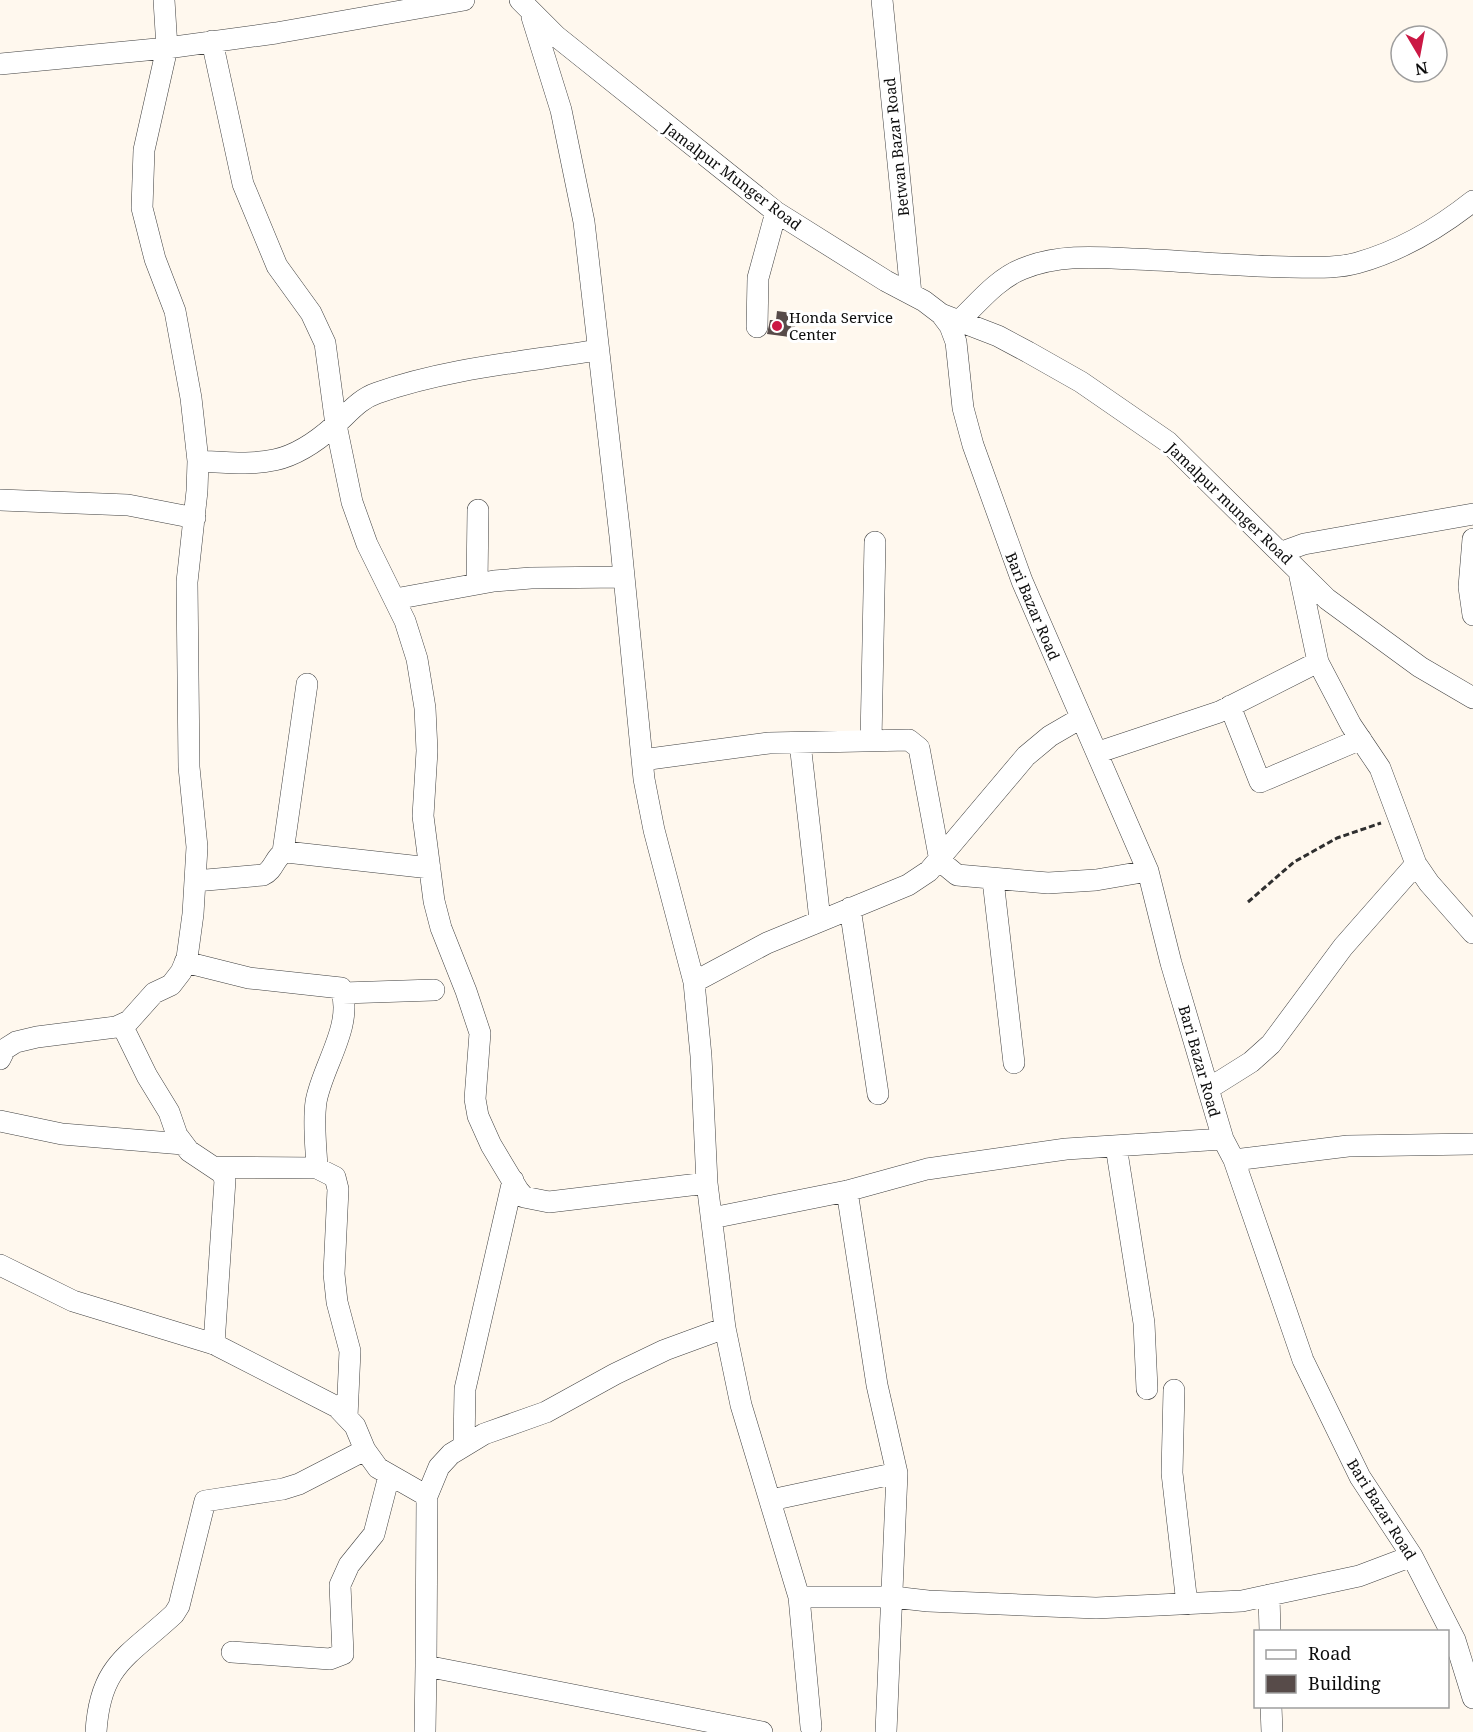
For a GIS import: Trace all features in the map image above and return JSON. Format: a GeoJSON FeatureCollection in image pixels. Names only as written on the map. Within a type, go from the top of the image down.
{"type":"FeatureCollection","features":[{"type":"Feature","properties":{"kind":"street"},"geometry":{"type":"LineString","coordinates":[[0,1059],[5,1049],[16,1042],[123,1025],[135,1016],[154,993],[171,985],[181,972],[194,914],[196,847],[189,767],[186,582],[195,518],[198,461],[191,398],[175,311],[154,259],[142,208],[146,140],[166,48],[164,0]]}},
{"type":"Feature","properties":{"kind":"street"},"geometry":{"type":"LineString","coordinates":[[0,64],[166,48],[276,33],[464,0]]}},
{"type":"Feature","properties":{"kind":"street","name":"Betwan Bazar Road"},"geometry":{"type":"LineString","coordinates":[[882,0],[911,294]]}},
{"type":"Feature","properties":{"kind":"street"},"geometry":{"type":"LineString","coordinates":[[525,6],[561,110],[584,222],[642,760],[654,830],[694,982],[701,1056],[707,1183],[725,1328],[741,1405],[799,1597],[807,1730]]}},
{"type":"Feature","properties":{"kind":"street","name":"Jamalpur Munger Road"},"geometry":{"type":"LineString","coordinates":[[525,6],[564,43],[776,212],[950,317],[956,342],[963,408]]}},
{"type":"Feature","properties":{"kind":"street"},"geometry":{"type":"LineString","coordinates":[[212,41],[243,184],[277,266],[311,313],[325,344],[336,425],[352,502],[367,543],[395,599],[417,659],[425,708],[427,752],[423,816],[441,928],[480,1033],[475,1089],[478,1116],[491,1145],[524,1197],[549,1202],[707,1183]]}},
{"type":"Feature","properties":{"kind":"street"},"geometry":{"type":"LineString","coordinates":[[950,317],[1020,269],[1068,257],[1246,266],[1320,267],[1355,263],[1417,239],[1473,201]]}},
{"type":"Feature","properties":{"kind":"street"},"geometry":{"type":"LineString","coordinates":[[757,327],[758,278],[776,212]]}},
{"type":"Feature","properties":{"kind":"street","name":"Jamalpur munger Road"},"geometry":{"type":"LineString","coordinates":[[950,317],[998,336],[1081,382],[1168,442],[1282,552],[1327,599],[1420,668],[1472,694]]}},
{"type":"Feature","properties":{"kind":"street"},"geometry":{"type":"LineString","coordinates":[[198,461],[269,463],[307,448],[336,425],[349,411],[373,394],[405,383],[445,374],[598,351]]}},
{"type":"Feature","properties":{"kind":"street","name":"Bari Bazar Road"},"geometry":{"type":"LineString","coordinates":[[963,408],[1003,532],[1081,718],[1149,871],[1171,963],[1222,1139],[1234,1160],[1303,1360],[1360,1477],[1412,1556],[1455,1640],[1473,1698]]}},
{"type":"Feature","properties":{"kind":"street"},"geometry":{"type":"LineString","coordinates":[[0,500],[128,505],[195,518]]}},
{"type":"Feature","properties":{"kind":"street"},"geometry":{"type":"LineString","coordinates":[[477,585],[478,510]]}},
{"type":"Feature","properties":{"kind":"street"},"geometry":{"type":"LineString","coordinates":[[1282,552],[1305,544],[1472,515],[1473,539],[1469,587],[1473,615]]}},
{"type":"Feature","properties":{"kind":"street"},"geometry":{"type":"LineString","coordinates":[[872,741],[875,542]]}},
{"type":"Feature","properties":{"kind":"street"},"geometry":{"type":"LineString","coordinates":[[1299,572],[1318,662],[1361,740],[1380,768],[1416,864],[1429,883],[1473,933]]}},
{"type":"Feature","properties":{"kind":"street"},"geometry":{"type":"LineString","coordinates":[[395,599],[531,578],[624,577]]}},
{"type":"Feature","properties":{"kind":"street"},"geometry":{"type":"LineString","coordinates":[[1098,752],[1230,706],[1318,662]]}},
{"type":"Feature","properties":{"kind":"street"},"geometry":{"type":"LineString","coordinates":[[195,881],[263,875],[269,872],[283,852],[307,684]]}},
{"type":"Feature","properties":{"kind":"street"},"geometry":{"type":"LineString","coordinates":[[1230,706],[1260,782],[1361,740]]}},
{"type":"Feature","properties":{"kind":"street"},"geometry":{"type":"LineString","coordinates":[[694,982],[767,943],[908,885],[940,861],[1026,756],[1050,736],[1081,718]]}},
{"type":"Feature","properties":{"kind":"street"},"geometry":{"type":"LineString","coordinates":[[642,760],[769,743],[909,740],[918,744],[940,861],[957,875],[993,880],[1075,882],[1149,871]]}},
{"type":"Feature","properties":{"kind":"street"},"geometry":{"type":"LineString","coordinates":[[800,743],[820,920]]}},
{"type":"Feature","properties":{"kind":"street"},"geometry":{"type":"LineString","coordinates":[[283,852],[430,868]]}},
{"type":"Feature","properties":{"kind":"street"},"geometry":{"type":"LineString","coordinates":[[1208,1089],[1251,1062],[1271,1044],[1343,948],[1416,864]]}},
{"type":"Feature","properties":{"kind":"street"},"geometry":{"type":"LineString","coordinates":[[993,880],[1014,1063]]}},
{"type":"Feature","properties":{"kind":"street"},"geometry":{"type":"LineString","coordinates":[[850,908],[878,1094]]}},
{"type":"Feature","properties":{"kind":"street"},"geometry":{"type":"LineString","coordinates":[[185,962],[249,978],[338,986],[343,993],[339,1030],[316,1103],[317,1168]]}},
{"type":"Feature","properties":{"kind":"street"},"geometry":{"type":"LineString","coordinates":[[343,993],[434,990]]}},
{"type":"Feature","properties":{"kind":"street"},"geometry":{"type":"LineString","coordinates":[[123,1025],[183,1144],[189,1151],[222,1173],[226,1189],[214,1344]]}},
{"type":"Feature","properties":{"kind":"street"},"geometry":{"type":"LineString","coordinates":[[0,1121],[62,1134],[183,1144]]}},
{"type":"Feature","properties":{"kind":"street"},"geometry":{"type":"LineString","coordinates":[[712,1218],[847,1191],[927,1169],[1066,1149],[1222,1139]]}},
{"type":"Feature","properties":{"kind":"street"},"geometry":{"type":"LineString","coordinates":[[1234,1160],[1348,1146],[1473,1144]]}},
{"type":"Feature","properties":{"kind":"street"},"geometry":{"type":"LineString","coordinates":[[1116,1146],[1144,1323],[1147,1389]]}},
{"type":"Feature","properties":{"kind":"street"},"geometry":{"type":"LineString","coordinates":[[213,1167],[317,1168],[331,1173],[337,1182],[334,1274],[350,1351],[347,1417]]}},
{"type":"Feature","properties":{"kind":"street"},"geometry":{"type":"LineString","coordinates":[[464,1445],[465,1389],[513,1180]]}},
{"type":"Feature","properties":{"kind":"street"},"geometry":{"type":"LineString","coordinates":[[847,1191],[877,1385],[897,1473],[886,1732]]}},
{"type":"Feature","properties":{"kind":"street"},"geometry":{"type":"LineString","coordinates":[[0,1265],[73,1301],[214,1344],[337,1407],[347,1417],[378,1468],[426,1496]]}},
{"type":"Feature","properties":{"kind":"street"},"geometry":{"type":"LineString","coordinates":[[424,1732],[426,1496],[439,1467],[464,1445],[484,1434],[546,1412],[615,1374],[665,1350],[725,1328]]}},
{"type":"Feature","properties":{"kind":"street"},"geometry":{"type":"LineString","coordinates":[[1174,1390],[1172,1473],[1187,1604]]}},
{"type":"Feature","properties":{"kind":"street"},"geometry":{"type":"LineString","coordinates":[[96,1732],[101,1695],[115,1667],[174,1614],[179,1606],[185,1590],[201,1509],[205,1501],[291,1486],[365,1450]]}},
{"type":"Feature","properties":{"kind":"street"},"geometry":{"type":"LineString","coordinates":[[771,1500],[897,1473]]}},
{"type":"Feature","properties":{"kind":"street"},"geometry":{"type":"LineString","coordinates":[[232,1652],[330,1659],[343,1654],[340,1585],[349,1565],[374,1534],[389,1476]]}},
{"type":"Feature","properties":{"kind":"street"},"geometry":{"type":"LineString","coordinates":[[799,1597],[893,1597],[928,1601],[1095,1608],[1242,1601],[1359,1576],[1412,1556]]}},
{"type":"Feature","properties":{"kind":"street"},"geometry":{"type":"LineString","coordinates":[[1269,1595],[1270,1630]]}},
{"type":"Feature","properties":{"kind":"street"},"geometry":{"type":"LineString","coordinates":[[1455,1640],[1473,1654]]}},
{"type":"Feature","properties":{"kind":"street"},"geometry":{"type":"LineString","coordinates":[[426,1666],[762,1732]]}},
{"type":"Feature","properties":{"kind":"street"},"geometry":{"type":"LineString","coordinates":[[1271,1708],[1272,1732]]}},
{"type":"Feature","properties":{"kind":"path"},"geometry":{"type":"LineString","coordinates":[[1248,902],[1294,862],[1337,838],[1400,817]]}},
{"type":"Feature","properties":{"kind":"building","name":"Honda Service Center"},"geometry":{"type":"Polygon","coordinates":[[[777,311],[792,313],[790,337],[767,334],[770,320],[776,320],[777,311]]]}},
{"type":"Feature","properties":{"kind":"place","name":"Honda Service Center"},"geometry":{"type":"Point","coordinates":[777,326]}}]}
